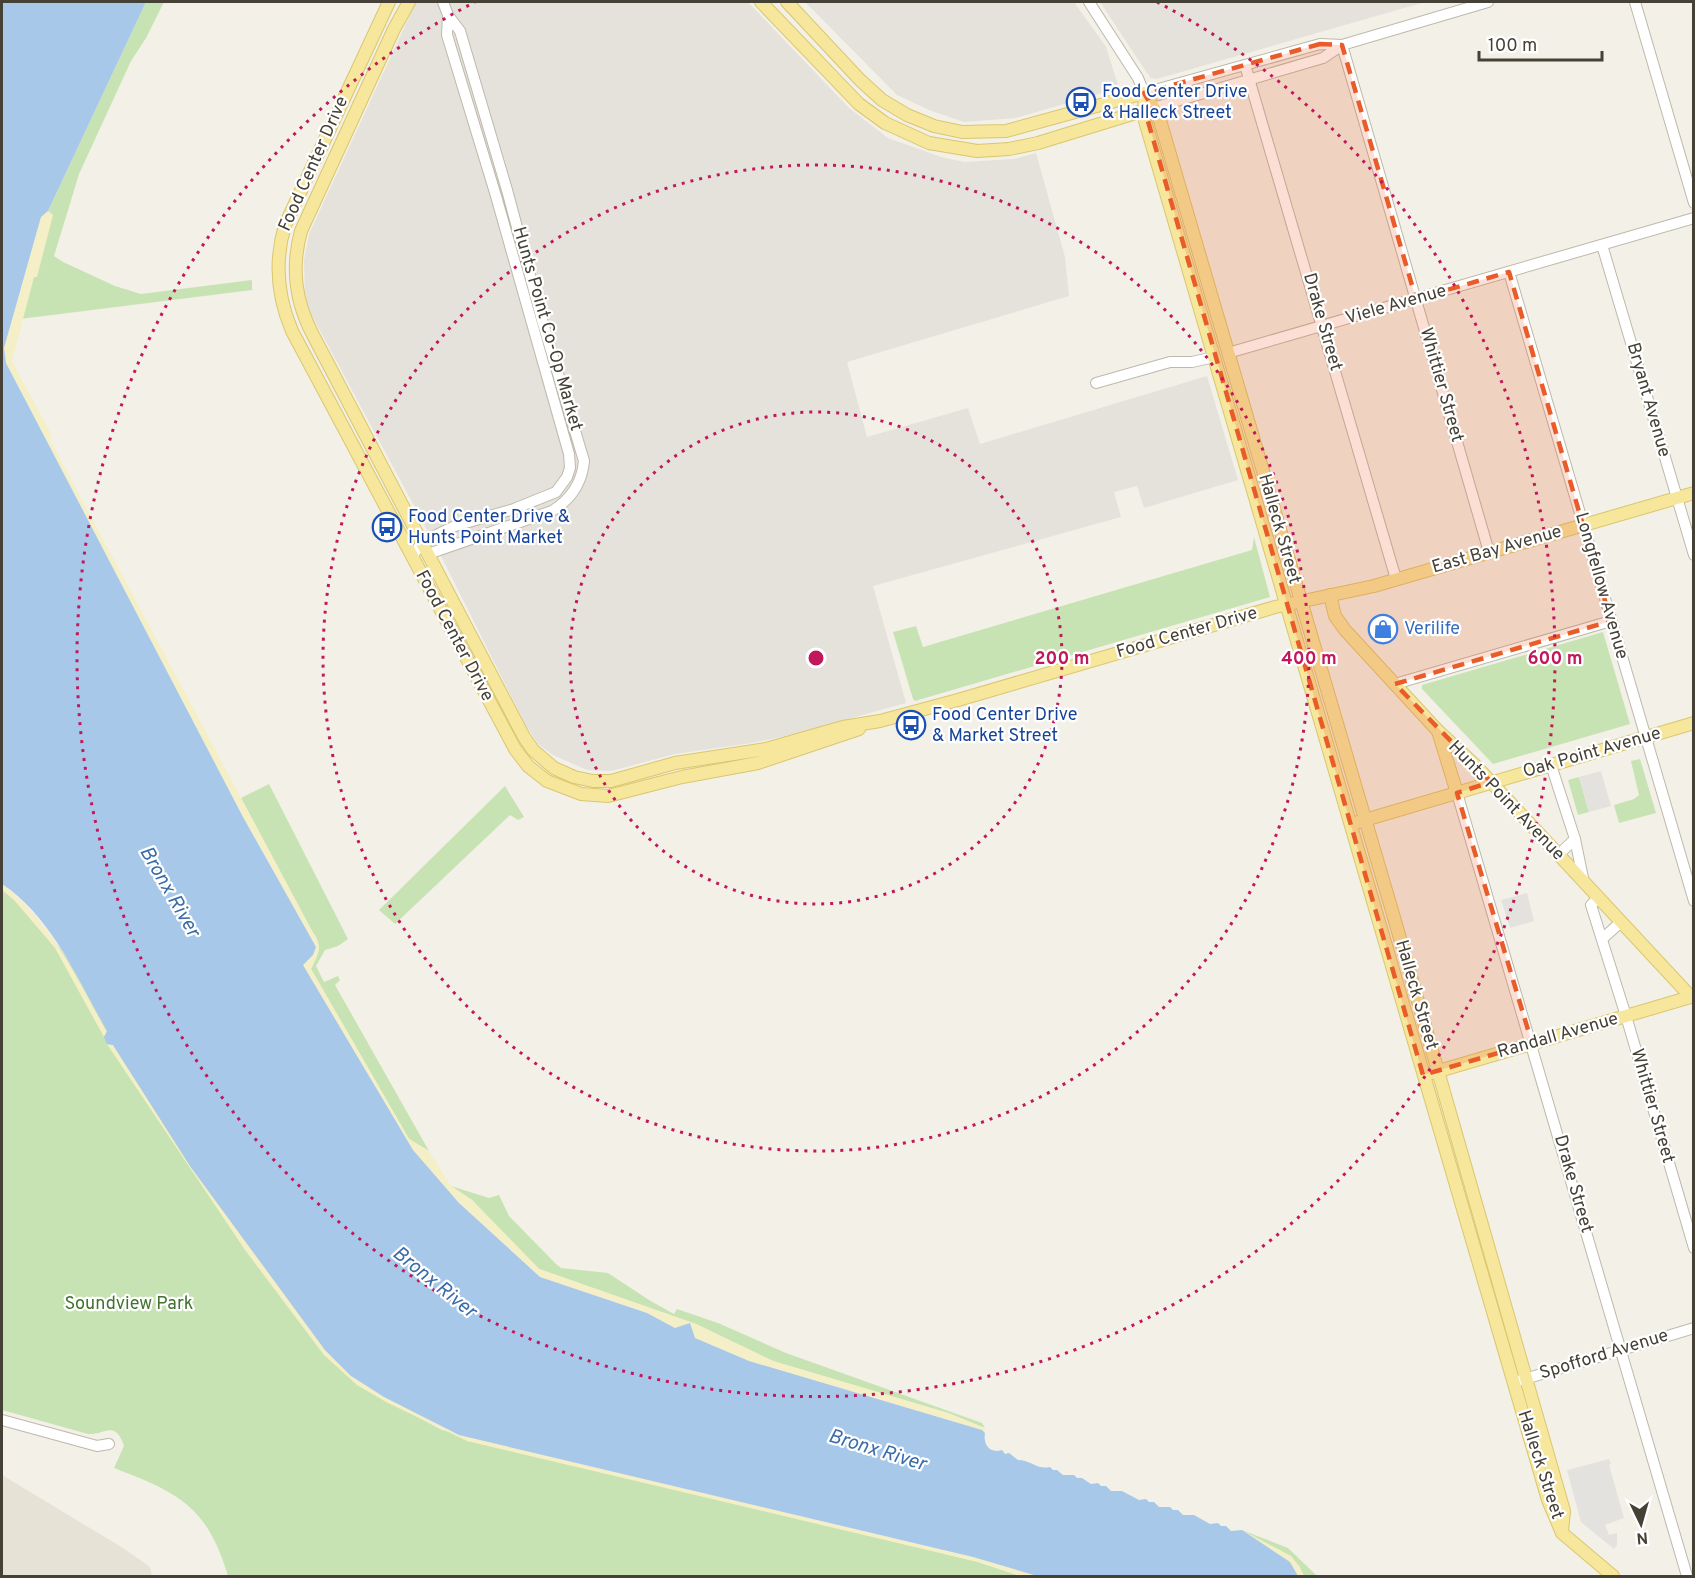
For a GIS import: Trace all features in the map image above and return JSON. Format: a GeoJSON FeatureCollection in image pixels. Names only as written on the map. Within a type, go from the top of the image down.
{"type":"FeatureCollection","features":[{"type":"Feature","properties":{"kind":"main road","name":"Food Center Drive"},"geometry":{"type":"LineString","coordinates":[[388,2],[289,215],[280,244],[278,283],[281,301],[292,332],[521,759],[547,781],[563,789],[581,794],[617,795],[682,777],[751,765],[844,736],[880,721]]}},
{"type":"Feature","properties":{"kind":"main road"},"geometry":{"type":"LineString","coordinates":[[394,29],[403,2]]}},
{"type":"Feature","properties":{"kind":"main road","name":"Food Center Drive"},"geometry":{"type":"LineString","coordinates":[[409,2],[394,29],[301,231],[295,257],[295,284],[301,310],[309,329],[502,696],[528,743],[554,768],[563,773],[593,781],[611,781],[675,763],[766,749],[843,727],[880,721],[958,700],[1299,602]]}},
{"type":"Feature","properties":{"kind":"main road"},"geometry":{"type":"LineString","coordinates":[[762,2],[847,93],[870,114],[913,138],[944,147],[977,151],[1009,149],[1149,109],[1144,93],[1006,131],[977,133],[934,126],[907,115],[882,100],[860,80],[787,2]]}},
{"type":"Feature","properties":{"kind":"main road"},"geometry":{"type":"LineString","coordinates":[[771,2],[796,38]]}},
{"type":"Feature","properties":{"kind":"main road","name":"Halleck Street"},"geometry":{"type":"LineString","coordinates":[[1149,109],[1161,124],[1299,602],[1365,820],[1438,1071],[1520,1380]]}},
{"type":"Feature","properties":{"kind":"main road","name":"Halleck Street"},"geometry":{"type":"LineString","coordinates":[[1149,109],[1145,122],[1352,824],[1423,1075],[1564,1511],[1562,1533],[1613,1576]]}},
{"type":"Feature","properties":{"kind":"main road","name":"Viele Avenue"},"geometry":{"type":"LineString","coordinates":[[1214,357],[1228,353]]}},
{"type":"Feature","properties":{"kind":"main road","name":"East Bay Avenue"},"geometry":{"type":"LineString","coordinates":[[1299,602],[1396,579],[1694,493]]}},
{"type":"Feature","properties":{"kind":"main road","name":"Hunts Point Avenue"},"geometry":{"type":"LineString","coordinates":[[1330,595],[1335,616],[1345,630],[1438,731],[1491,782],[1693,998]]}},
{"type":"Feature","properties":{"kind":"main road"},"geometry":{"type":"LineString","coordinates":[[446,621],[465,642],[479,666],[502,696]]}},
{"type":"Feature","properties":{"kind":"main road","name":"Oak Point Avenue"},"geometry":{"type":"LineString","coordinates":[[1352,824],[1694,723]]}},
{"type":"Feature","properties":{"kind":"main road"},"geometry":{"type":"LineString","coordinates":[[1438,731],[1456,793]]}},
{"type":"Feature","properties":{"kind":"main road","name":"Randall Avenue"},"geometry":{"type":"LineString","coordinates":[[1423,1075],[1693,998]]}},
{"type":"Feature","properties":{"kind":"street","name":"Hunts Point Co-Op Market"},"geometry":{"type":"LineString","coordinates":[[428,554],[552,511],[569,498],[581,476],[584,461],[460,31],[448,15],[443,2]]}},
{"type":"Feature","properties":{"kind":"street"},"geometry":{"type":"LineString","coordinates":[[1089,2],[1138,78],[1144,93],[1320,44],[1342,45]]}},
{"type":"Feature","properties":{"kind":"street"},"geometry":{"type":"LineString","coordinates":[[1149,109],[1323,58],[1342,45],[1488,2]]}},
{"type":"Feature","properties":{"kind":"street"},"geometry":{"type":"LineString","coordinates":[[1635,2],[1694,203]]}},
{"type":"Feature","properties":{"kind":"street","name":"Hunts Point Co-Op Market"},"geometry":{"type":"LineString","coordinates":[[422,542],[455,526],[514,509],[556,492],[567,477],[570,468],[569,454],[496,196],[447,35],[448,15]]}},
{"type":"Feature","properties":{"kind":"street","name":"Whittier Street"},"geometry":{"type":"LineString","coordinates":[[1342,45],[1489,552]]}},
{"type":"Feature","properties":{"kind":"street","name":"Drake Street"},"geometry":{"type":"LineString","coordinates":[[1245,65],[1396,579]]}},
{"type":"Feature","properties":{"kind":"street","name":"Viele Avenue"},"geometry":{"type":"LineString","coordinates":[[1228,353],[1694,218]]}},
{"type":"Feature","properties":{"kind":"street","name":"Bryant Avenue"},"geometry":{"type":"LineString","coordinates":[[1602,245],[1694,555]]}},
{"type":"Feature","properties":{"kind":"street","name":"Longfellow Avenue"},"geometry":{"type":"LineString","coordinates":[[1509,272],[1694,901]]}},
{"type":"Feature","properties":{"kind":"street","name":"Viele Avenue"},"geometry":{"type":"LineString","coordinates":[[1096,383],[1170,362],[1192,362],[1214,357]]}},
{"type":"Feature","properties":{"kind":"street"},"geometry":{"type":"LineString","coordinates":[[412,557],[422,542]]}},
{"type":"Feature","properties":{"kind":"street"},"geometry":{"type":"LineString","coordinates":[[1395,684],[1611,621]]}},
{"type":"Feature","properties":{"kind":"street"},"geometry":{"type":"LineString","coordinates":[[1551,765],[1575,839],[1584,883]]}},
{"type":"Feature","properties":{"kind":"street","name":"Drake Street"},"geometry":{"type":"LineString","coordinates":[[1456,793],[1532,1043],[1687,1576]]}},
{"type":"Feature","properties":{"kind":"street"},"geometry":{"type":"LineString","coordinates":[[1558,855],[1575,839]]}},
{"type":"Feature","properties":{"kind":"street","name":"Whittier Street"},"geometry":{"type":"LineString","coordinates":[[1598,898],[1591,905],[1694,1248]]}},
{"type":"Feature","properties":{"kind":"street"},"geometry":{"type":"LineString","coordinates":[[1602,939],[1621,922]]}},
{"type":"Feature","properties":{"kind":"street","name":"Spofford Avenue"},"geometry":{"type":"LineString","coordinates":[[1520,1380],[1694,1328]]}},
{"type":"Feature","properties":{"kind":"street"},"geometry":{"type":"LineString","coordinates":[[2,1420],[97,1446],[109,1444]]}},
{"type":"Feature","properties":{"kind":"highlighted area"},"geometry":{"type":"Polygon","coordinates":[[[1320,44],[1342,45],[1416,299],[1509,272],[1611,621],[1395,684],[1491,782],[1457,793],[1532,1043],[1423,1075],[1145,111],[1153,108],[1144,93],[1320,44]]]}},
{"type":"Feature","properties":{"kind":"shaded area"},"geometry":{"type":"Polygon","coordinates":[[[416,2],[748,2],[849,108],[888,138],[941,157],[964,162],[1014,159],[1036,153],[1065,257],[1069,296],[847,362],[867,437],[968,408],[980,444],[1207,376],[1238,480],[1144,508],[1137,486],[1114,492],[1121,517],[873,586],[906,703],[790,735],[675,754],[611,771],[587,770],[553,755],[538,744],[525,724],[442,558],[310,312],[305,293],[304,260],[309,234],[416,2]]]}},
{"type":"Feature","properties":{"kind":"shaded area"},"geometry":{"type":"Polygon","coordinates":[[[805,2],[1074,2],[1106,47],[1119,88],[1016,118],[964,122],[929,110],[897,95],[805,2]]]}},
{"type":"Feature","properties":{"kind":"shaded area"},"geometry":{"type":"Polygon","coordinates":[[[1100,2],[1425,2],[1157,79],[1151,78],[1145,70],[1100,2]]]}},
{"type":"Feature","properties":{"kind":"shaded area"},"geometry":{"type":"Polygon","coordinates":[[[1601,771],[1611,806],[1589,812],[1579,777],[1601,771]]]}},
{"type":"Feature","properties":{"kind":"shaded area"},"geometry":{"type":"Polygon","coordinates":[[[1527,893],[1534,921],[1510,928],[1501,900],[1527,893]]]}},
{"type":"Feature","properties":{"kind":"shaded area"},"geometry":{"type":"Polygon","coordinates":[[[1609,1459],[1624,1518],[1605,1525],[1609,1535],[1617,1533],[1617,1545],[1614,1549],[1581,1522],[1567,1470],[1609,1459]]]}},
{"type":"Feature","properties":{"kind":"shaded area"},"geometry":{"type":"Polygon","coordinates":[[[2,1475],[123,1548],[150,1567],[152,1576],[2,1576],[2,1475]]]}},
{"type":"Feature","properties":{"kind":"green space"},"geometry":{"type":"Polygon","coordinates":[[[146,2],[164,2],[146,38],[131,61],[79,174],[54,256],[115,286],[141,294],[252,280],[252,290],[12,320],[42,218],[48,211],[146,2]]]}},
{"type":"Feature","properties":{"kind":"green space"},"geometry":{"type":"Polygon","coordinates":[[[1254,537],[1270,597],[915,701],[913,699],[893,632],[916,626],[923,647],[1252,550],[1254,537]]]}},
{"type":"Feature","properties":{"kind":"green space"},"geometry":{"type":"Polygon","coordinates":[[[1603,632],[1630,724],[1493,764],[1422,689],[1422,685],[1603,632]]]}},
{"type":"Feature","properties":{"kind":"green space"},"geometry":{"type":"Polygon","coordinates":[[[1640,759],[1656,813],[1619,823],[1614,805],[1634,799],[1639,795],[1631,761],[1640,759]]]}},
{"type":"Feature","properties":{"kind":"green space"},"geometry":{"type":"Polygon","coordinates":[[[1579,777],[1589,812],[1578,815],[1568,780],[1579,777]]]}},
{"type":"Feature","properties":{"kind":"green space"},"geometry":{"type":"Polygon","coordinates":[[[269,784],[348,939],[338,946],[325,950],[316,966],[324,982],[338,976],[340,980],[335,985],[429,1151],[409,1139],[311,969],[318,954],[318,941],[241,798],[269,784]]]}},
{"type":"Feature","properties":{"kind":"green space"},"geometry":{"type":"Polygon","coordinates":[[[505,786],[524,817],[518,820],[510,815],[395,924],[379,910],[505,786]]]}},
{"type":"Feature","properties":{"kind":"green space","name":"Soundview Park"},"geometry":{"type":"Polygon","coordinates":[[[2,884],[60,948],[357,1385],[442,1430],[978,1562],[1020,1576],[228,1576],[220,1552],[210,1533],[188,1505],[156,1486],[114,1468],[124,1446],[117,1433],[109,1430],[88,1434],[2,1410],[2,884]]]}},
{"type":"Feature","properties":{"kind":"green space"},"geometry":{"type":"Polygon","coordinates":[[[451,1186],[489,1198],[499,1195],[509,1216],[561,1268],[608,1273],[674,1314],[677,1309],[718,1323],[786,1353],[982,1423],[985,1428],[948,1413],[773,1361],[696,1324],[539,1269],[472,1200],[451,1186]]]}},
{"type":"Feature","properties":{"kind":"green space"},"geometry":{"type":"Polygon","coordinates":[[[1242,1530],[1288,1548],[1317,1576],[1304,1576],[1299,1566],[1242,1530]]]}},
{"type":"Feature","properties":{"kind":"sand"},"geometry":{"type":"Polygon","coordinates":[[[48,211],[53,215],[12,361],[52,436],[49,438],[318,941],[319,950],[311,969],[409,1139],[429,1151],[451,1186],[472,1200],[539,1269],[696,1324],[773,1361],[948,1413],[985,1428],[985,1433],[982,1430],[749,1361],[695,1338],[647,1313],[540,1277],[459,1203],[413,1150],[303,965],[313,955],[316,947],[243,817],[6,363],[4,348],[41,217],[48,211]]]}},
{"type":"Feature","properties":{"kind":"sand"},"geometry":{"type":"Polygon","coordinates":[[[2,884],[36,916],[62,952],[107,1032],[104,1037],[55,948],[14,900],[2,890],[2,884]]]}},
{"type":"Feature","properties":{"kind":"sand"},"geometry":{"type":"Polygon","coordinates":[[[107,1044],[113,1045],[190,1166],[325,1350],[351,1376],[384,1397],[460,1435],[973,1557],[1037,1576],[1020,1576],[978,1562],[467,1441],[386,1402],[357,1385],[324,1355],[245,1250],[107,1044]]]}},
{"type":"Feature","properties":{"kind":"sand"},"geometry":{"type":"Polygon","coordinates":[[[1242,1530],[1291,1556],[1304,1576],[1298,1576],[1290,1562],[1242,1530]]]}},
{"type":"Feature","properties":{"kind":"water","name":"Bronx River"},"geometry":{"type":"Polygon","coordinates":[[[2,2],[146,2],[48,211],[41,217],[4,348],[6,363],[243,817],[316,947],[313,955],[303,965],[413,1150],[459,1203],[540,1277],[647,1313],[675,1328],[690,1323],[695,1338],[749,1361],[982,1430],[990,1449],[1002,1450],[1005,1454],[1009,1453],[1018,1460],[1045,1468],[1050,1467],[1063,1475],[1074,1475],[1091,1484],[1098,1483],[1106,1486],[1111,1491],[1122,1491],[1139,1500],[1146,1499],[1159,1507],[1170,1507],[1183,1515],[1194,1515],[1210,1524],[1218,1523],[1231,1531],[1242,1530],[1290,1562],[1298,1576],[1037,1576],[973,1557],[459,1435],[384,1397],[351,1376],[325,1350],[190,1166],[113,1045],[107,1044],[104,1037],[107,1031],[49,931],[19,897],[2,884],[2,2]]]}},
{"type":"Feature","properties":{"kind":"place","name":"Food Center Drive & Halleck Street"},"geometry":{"type":"Point","coordinates":[1081,102]}},
{"type":"Feature","properties":{"kind":"place","name":"Food Center Drive & Hunts Point Market"},"geometry":{"type":"Point","coordinates":[387,527]}},
{"type":"Feature","properties":{"kind":"place","name":"Verilife"},"geometry":{"type":"Point","coordinates":[1383,629]}},
{"type":"Feature","properties":{"kind":"place","name":"Food Center Drive & Market Street"},"geometry":{"type":"Point","coordinates":[911,725]}}]}
